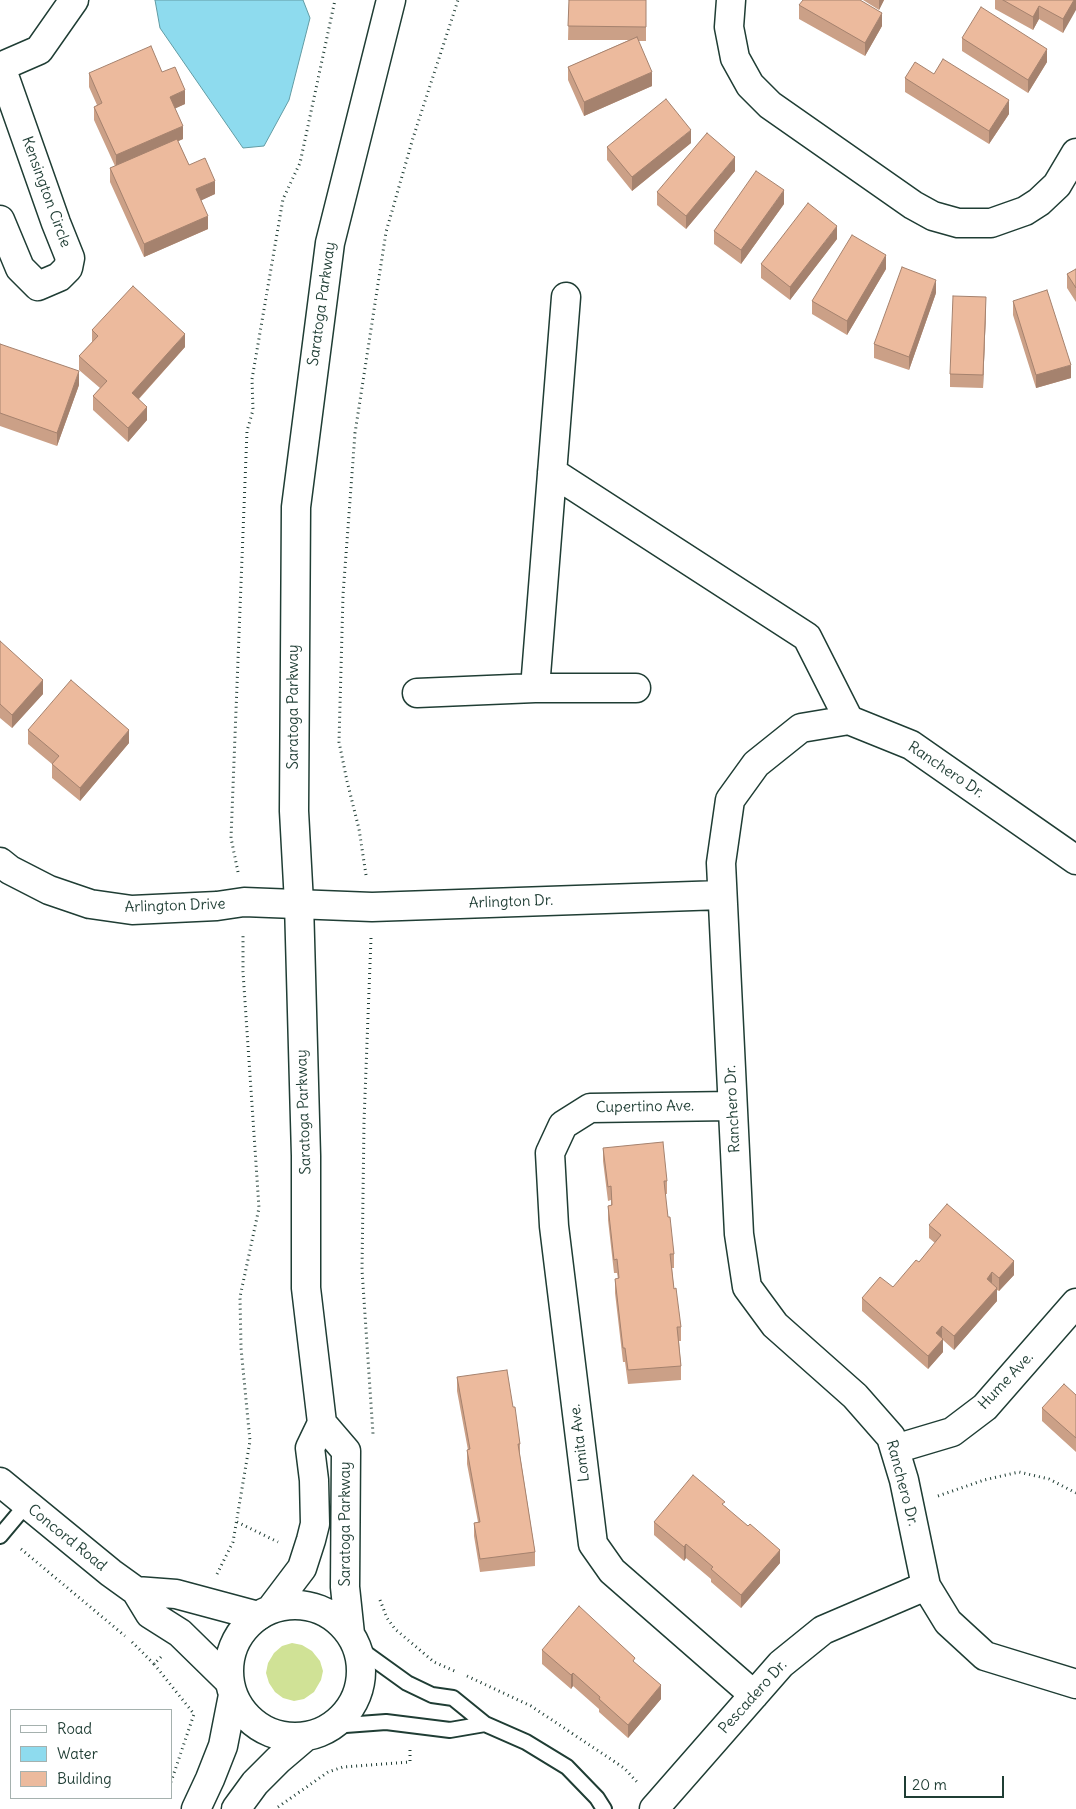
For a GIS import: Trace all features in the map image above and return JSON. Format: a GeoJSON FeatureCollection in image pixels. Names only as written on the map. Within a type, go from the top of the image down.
{"type":"FeatureCollection","features":[{"type":"Feature","properties":{"kind":"street"},"geometry":{"type":"LineString","coordinates":[[0,67],[39,50],[74,0]]}},
{"type":"Feature","properties":{"kind":"street","name":"Saratoga Parkway"},"geometry":{"type":"LineString","coordinates":[[264,1612],[302,1568],[311,1540],[315,1524],[314,1480],[310,1448],[322,1424],[306,1288],[306,1156],[299,903],[294,812],[296,507],[330,243],[391,0]]}},
{"type":"Feature","properties":{"kind":"street"},"geometry":{"type":"LineString","coordinates":[[731,0],[729,27],[735,58],[750,85],[770,105],[913,205],[933,216],[958,223],[991,223],[1025,211],[1057,185],[1076,153]]}},
{"type":"Feature","properties":{"kind":"street","name":"Kensington Circle"},"geometry":{"type":"LineString","coordinates":[[0,67],[70,258],[68,268],[60,277],[38,286],[20,268],[0,220]]}},
{"type":"Feature","properties":{"kind":"street"},"geometry":{"type":"LineString","coordinates":[[535,688],[566,297]]}},
{"type":"Feature","properties":{"kind":"street"},"geometry":{"type":"LineString","coordinates":[[552,472],[807,636],[849,720]]}},
{"type":"Feature","properties":{"kind":"street"},"geometry":{"type":"LineString","coordinates":[[417,693],[535,688],[636,688]]}},
{"type":"Feature","properties":{"kind":"street","name":"Ranchero Dr."},"geometry":{"type":"LineString","coordinates":[[1076,860],[911,745],[849,720],[801,728],[756,764],[730,800],[721,863],[739,1234],[748,1287],[775,1325],[855,1396],[891,1437],[910,1506],[926,1586],[948,1622],[985,1656],[1076,1684]]}},
{"type":"Feature","properties":{"kind":"street","name":"Arlington Drive"},"geometry":{"type":"LineString","coordinates":[[0,862],[10,870],[48,890],[90,904],[132,910],[217,906],[244,902],[299,903]]}},
{"type":"Feature","properties":{"kind":"street","name":"Arlington Dr."},"geometry":{"type":"LineString","coordinates":[[299,903],[372,907],[722,894]]}},
{"type":"Feature","properties":{"kind":"street","name":"Cupertino Ave."},"geometry":{"type":"LineString","coordinates":[[563,1125],[590,1108],[732,1106]]}},
{"type":"Feature","properties":{"kind":"street","name":"Lomita Ave."},"geometry":{"type":"LineString","coordinates":[[563,1125],[550,1153],[554,1226],[593,1544],[612,1571],[754,1695]]}},
{"type":"Feature","properties":{"kind":"street","name":"Hume Ave."},"geometry":{"type":"LineString","coordinates":[[895,1449],[952,1432],[985,1407],[1076,1303]]}},
{"type":"Feature","properties":{"kind":"street","name":"Saratoga Parkway"},"geometry":{"type":"LineString","coordinates":[[322,1424],[346,1451],[344,1587],[354,1640]]}},
{"type":"Feature","properties":{"kind":"street","name":"Concord Road"},"geometry":{"type":"LineString","coordinates":[[0,1482],[111,1573],[136,1591],[150,1614],[180,1633],[231,1688]]}},
{"type":"Feature","properties":{"kind":"street","name":"Pescadero Dr."},"geometry":{"type":"LineString","coordinates":[[654,1809],[780,1664],[823,1630],[926,1586]]}},
{"type":"Feature","properties":{"kind":"street"},"geometry":{"type":"LineString","coordinates":[[136,1591],[176,1594],[264,1612]]}},
{"type":"Feature","properties":{"kind":"street"},"geometry":{"type":"LineString","coordinates":[[196,1809],[223,1746],[231,1688],[228,1666],[231,1651],[242,1632],[264,1612],[285,1605],[300,1605],[315,1608],[328,1614],[340,1623],[354,1640],[361,1662],[359,1691],[344,1717],[319,1733],[305,1737],[275,1735],[262,1729],[250,1720],[240,1708],[231,1688]]}},
{"type":"Feature","properties":{"kind":"street"},"geometry":{"type":"LineString","coordinates":[[236,1809],[255,1783],[305,1737]]}},
{"type":"Feature","properties":{"kind":"lane"},"geometry":{"type":"LineString","coordinates":[[1,1535],[26,1504]]}},
{"type":"Feature","properties":{"kind":"lane"},"geometry":{"type":"LineString","coordinates":[[354,1640],[407,1683],[432,1694],[453,1698],[485,1724],[526,1742],[567,1767],[598,1798],[604,1809]]}},
{"type":"Feature","properties":{"kind":"lane"},"geometry":{"type":"LineString","coordinates":[[332,1726],[386,1722],[450,1730],[485,1724]]}},
{"type":"Feature","properties":{"kind":"path"},"geometry":{"type":"LineString","coordinates":[[213,1582],[233,1542],[250,1440],[241,1348],[240,1297],[259,1208],[243,972],[244,902],[231,838],[247,431],[253,410],[252,379],[283,199],[300,163],[335,0]]}},
{"type":"Feature","properties":{"kind":"path"},"geometry":{"type":"LineString","coordinates":[[362,1270],[364,1122],[372,907],[359,829],[346,781],[339,742],[343,595],[355,433],[386,232],[413,138],[458,0]]}},
{"type":"Feature","properties":{"kind":"path"},"geometry":{"type":"LineString","coordinates":[[910,1506],[984,1480],[1019,1472],[1049,1479],[1076,1493]]}},
{"type":"Feature","properties":{"kind":"path"},"geometry":{"type":"LineString","coordinates":[[1,1535],[131,1641],[154,1664],[194,1714],[172,1779]]}},
{"type":"Feature","properties":{"kind":"path"},"geometry":{"type":"LineString","coordinates":[[154,1664],[165,1652]]}},
{"type":"Feature","properties":{"kind":"path"},"geometry":{"type":"LineString","coordinates":[[434,1662],[532,1706],[570,1731],[624,1768],[636,1781],[654,1809]]}},
{"type":"Feature","properties":{"kind":"path"},"geometry":{"type":"LineString","coordinates":[[276,1809],[328,1772],[343,1766],[410,1762]]}},
{"type":"Feature","properties":{"kind":"green space"},"geometry":{"type":"Polygon","coordinates":[[[292,1643],[302,1645],[312,1651],[320,1661],[323,1671],[321,1680],[314,1692],[304,1699],[294,1701],[283,1698],[275,1692],[269,1683],[266,1673],[268,1663],[274,1653],[282,1646],[292,1643]]]}},
{"type":"Feature","properties":{"kind":"water"},"geometry":{"type":"Polygon","coordinates":[[[155,0],[303,0],[310,18],[289,100],[264,146],[243,148],[160,28],[155,0]]]}},
{"type":"Feature","properties":{"kind":"building"},"geometry":{"type":"Polygon","coordinates":[[[569,0],[646,0],[646,27],[568,26],[569,0]]]}},
{"type":"Feature","properties":{"kind":"building"},"geometry":{"type":"Polygon","coordinates":[[[803,0],[860,0],[882,13],[865,43],[799,5],[803,0]]]}},
{"type":"Feature","properties":{"kind":"building"},"geometry":{"type":"Polygon","coordinates":[[[1003,0],[1074,0],[1063,19],[1039,6],[1033,17],[1003,0]]]}},
{"type":"Feature","properties":{"kind":"building"},"geometry":{"type":"Polygon","coordinates":[[[981,7],[1047,49],[1028,80],[962,38],[981,7]]]}},
{"type":"Feature","properties":{"kind":"building"},"geometry":{"type":"Polygon","coordinates":[[[637,37],[652,72],[584,102],[568,67],[637,37]]]}},
{"type":"Feature","properties":{"kind":"building"},"geometry":{"type":"Polygon","coordinates":[[[151,46],[162,72],[175,67],[185,90],[170,97],[183,126],[116,155],[94,107],[102,103],[89,73],[151,46]]]}},
{"type":"Feature","properties":{"kind":"building"},"geometry":{"type":"Polygon","coordinates":[[[943,59],[1009,100],[989,131],[905,78],[915,62],[934,74],[943,59]]]}},
{"type":"Feature","properties":{"kind":"building"},"geometry":{"type":"Polygon","coordinates":[[[666,99],[691,130],[632,177],[607,147],[666,99]]]}},
{"type":"Feature","properties":{"kind":"building"},"geometry":{"type":"Polygon","coordinates":[[[707,133],[735,157],[686,216],[657,192],[707,133]]]}},
{"type":"Feature","properties":{"kind":"building"},"geometry":{"type":"Polygon","coordinates":[[[177,139],[189,165],[205,158],[215,181],[196,189],[208,216],[144,244],[110,168],[177,139]]]}},
{"type":"Feature","properties":{"kind":"building"},"geometry":{"type":"Polygon","coordinates":[[[756,171],[784,190],[741,250],[714,231],[756,171]]]}},
{"type":"Feature","properties":{"kind":"building"},"geometry":{"type":"Polygon","coordinates":[[[808,203],[837,226],[790,287],[761,264],[808,203]]]}},
{"type":"Feature","properties":{"kind":"building"},"geometry":{"type":"Polygon","coordinates":[[[852,235],[886,255],[847,321],[812,301],[852,235]]]}},
{"type":"Feature","properties":{"kind":"building"},"geometry":{"type":"Polygon","coordinates":[[[902,267],[936,280],[909,357],[874,344],[902,267]]]}},
{"type":"Feature","properties":{"kind":"building"},"geometry":{"type":"Polygon","coordinates":[[[1076,269],[1076,288],[1067,274],[1076,269]]]}},
{"type":"Feature","properties":{"kind":"building"},"geometry":{"type":"Polygon","coordinates":[[[133,286],[185,334],[132,393],[147,407],[128,428],[93,396],[107,381],[79,356],[98,336],[92,330],[133,286]]]}},
{"type":"Feature","properties":{"kind":"building"},"geometry":{"type":"Polygon","coordinates":[[[1047,290],[1071,365],[1036,375],[1013,301],[1047,290]]]}},
{"type":"Feature","properties":{"kind":"building"},"geometry":{"type":"Polygon","coordinates":[[[953,296],[986,297],[983,375],[950,374],[953,296]]]}},
{"type":"Feature","properties":{"kind":"building"},"geometry":{"type":"Polygon","coordinates":[[[0,344],[79,371],[57,433],[0,413],[0,344]]]}},
{"type":"Feature","properties":{"kind":"building"},"geometry":{"type":"Polygon","coordinates":[[[0,641],[43,680],[12,715],[0,704],[0,641]]]}},
{"type":"Feature","properties":{"kind":"building"},"geometry":{"type":"Polygon","coordinates":[[[71,680],[129,730],[80,788],[52,764],[59,756],[28,730],[71,680]]]}},
{"type":"Feature","properties":{"kind":"building"},"geometry":{"type":"Polygon","coordinates":[[[663,1142],[667,1181],[664,1181],[674,1254],[670,1254],[681,1327],[677,1327],[681,1366],[628,1370],[625,1348],[623,1348],[615,1279],[619,1278],[617,1259],[614,1260],[608,1206],[612,1205],[611,1186],[608,1187],[603,1148],[663,1142]]]}},
{"type":"Feature","properties":{"kind":"building"},"geometry":{"type":"Polygon","coordinates":[[[947,1204],[1014,1261],[999,1278],[992,1272],[987,1279],[997,1288],[954,1336],[942,1326],[936,1333],[943,1339],[928,1356],[862,1298],[880,1277],[893,1287],[916,1260],[919,1262],[941,1235],[929,1225],[947,1204]]]}},
{"type":"Feature","properties":{"kind":"building"},"geometry":{"type":"Polygon","coordinates":[[[507,1370],[513,1407],[515,1407],[520,1444],[518,1444],[535,1552],[480,1559],[474,1523],[480,1522],[467,1450],[470,1449],[457,1377],[507,1370]]]}},
{"type":"Feature","properties":{"kind":"building"},"geometry":{"type":"Polygon","coordinates":[[[1064,1384],[1076,1395],[1076,1438],[1042,1408],[1064,1384]]]}},
{"type":"Feature","properties":{"kind":"building"},"geometry":{"type":"Polygon","coordinates":[[[693,1475],[725,1502],[722,1504],[748,1526],[750,1524],[780,1550],[741,1595],[686,1544],[684,1547],[654,1522],[693,1475]]]}},
{"type":"Feature","properties":{"kind":"building"},"geometry":{"type":"Polygon","coordinates":[[[579,1606],[635,1658],[633,1661],[661,1685],[628,1725],[573,1673],[571,1675],[542,1650],[579,1606]]]}}]}
